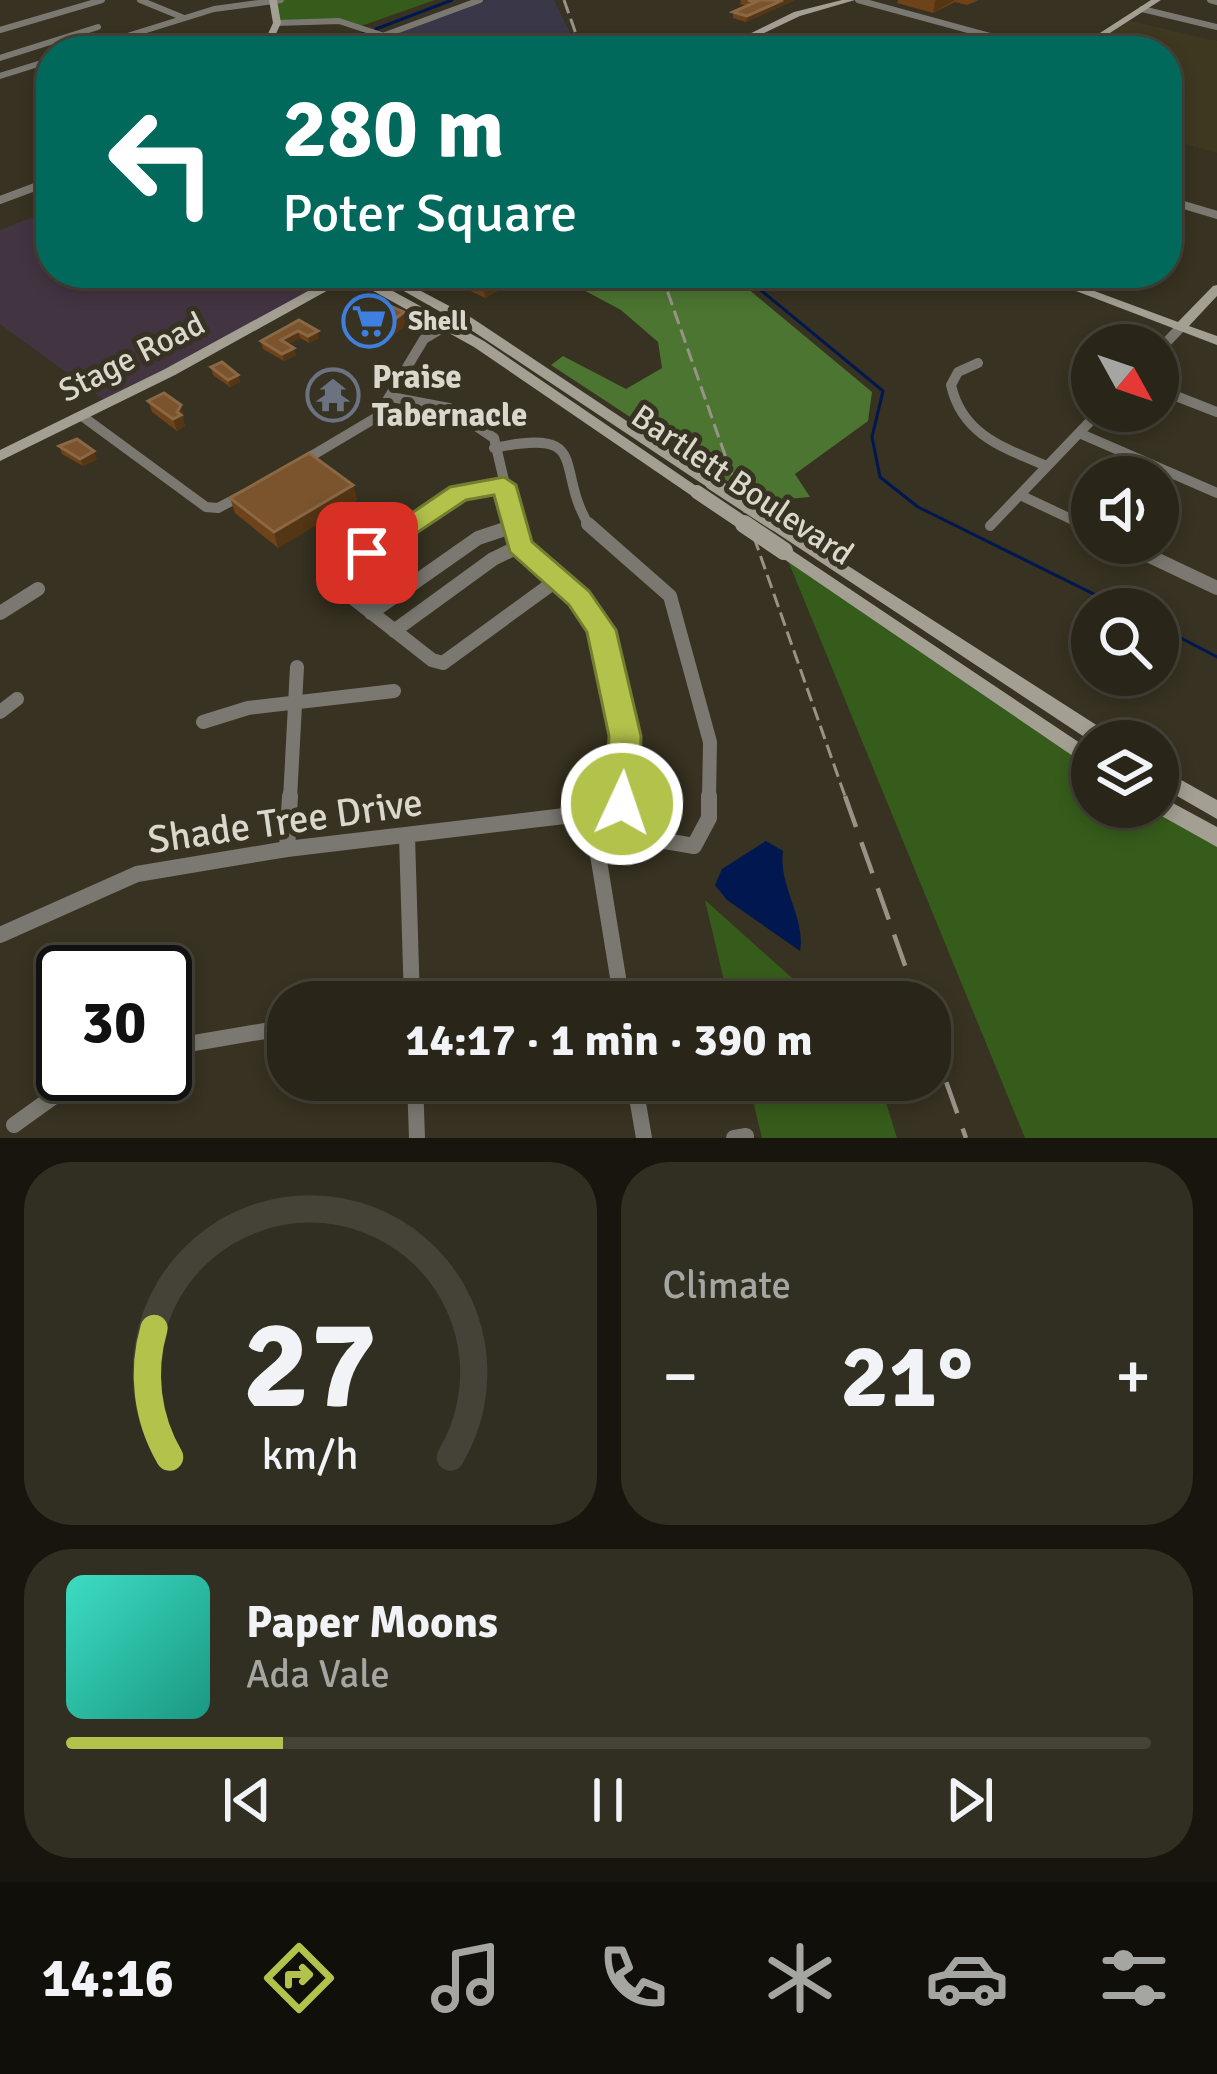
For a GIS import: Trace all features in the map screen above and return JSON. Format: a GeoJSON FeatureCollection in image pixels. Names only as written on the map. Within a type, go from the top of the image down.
{"type":"FeatureCollection","features":[{"type":"Feature","properties":{"kind":"main road"},"geometry":{"type":"LineString","coordinates":[[277,36],[282,23],[278,0]]}},
{"type":"Feature","properties":{"kind":"main road"},"geometry":{"type":"LineString","coordinates":[[750,36],[797,14],[855,0]]}},
{"type":"Feature","properties":{"kind":"main road"},"geometry":{"type":"LineString","coordinates":[[1100,36],[1157,0]]}},
{"type":"Feature","properties":{"kind":"main road","name":"Stage Road"},"geometry":{"type":"LineString","coordinates":[[0,456],[323,288]]}},
{"type":"Feature","properties":{"kind":"main road","name":"Bartlett Boulevard"},"geometry":{"type":"LineString","coordinates":[[384,288],[453,320]]}},
{"type":"Feature","properties":{"kind":"main road","name":"Bartlett Boulevard"},"geometry":{"type":"LineString","coordinates":[[402,288],[705,488],[784,551],[1071,746]]}},
{"type":"Feature","properties":{"kind":"main road"},"geometry":{"type":"LineString","coordinates":[[1075,288],[1217,341]]}},
{"type":"Feature","properties":{"kind":"main road"},"geometry":{"type":"LineString","coordinates":[[1180,328],[1217,289]]}},
{"type":"Feature","properties":{"kind":"main road","name":"Bartlett Boulevard"},"geometry":{"type":"LineString","coordinates":[[705,488],[775,524],[1073,720]]}},
{"type":"Feature","properties":{"kind":"main road"},"geometry":{"type":"LineString","coordinates":[[1179,788],[1217,811]]}},
{"type":"Feature","properties":{"kind":"main road"},"geometry":{"type":"LineString","coordinates":[[1179,817],[1217,838]]}},
{"type":"Feature","properties":{"kind":"street"},"geometry":{"type":"LineString","coordinates":[[0,30],[102,0]]}},
{"type":"Feature","properties":{"kind":"street"},"geometry":{"type":"LineString","coordinates":[[144,0],[184,18]]}},
{"type":"Feature","properties":{"kind":"street"},"geometry":{"type":"LineString","coordinates":[[127,36],[184,18],[278,0]]}},
{"type":"Feature","properties":{"kind":"street"},"geometry":{"type":"LineString","coordinates":[[282,23],[340,21],[385,35],[480,0]]}},
{"type":"Feature","properties":{"kind":"street"},"geometry":{"type":"LineString","coordinates":[[855,0],[988,36]]}},
{"type":"Feature","properties":{"kind":"street"},"geometry":{"type":"LineString","coordinates":[[1142,9],[1217,28]]}},
{"type":"Feature","properties":{"kind":"street"},"geometry":{"type":"LineString","coordinates":[[69,36],[98,27]]}},
{"type":"Feature","properties":{"kind":"street"},"geometry":{"type":"LineString","coordinates":[[1,57],[36,46]]}},
{"type":"Feature","properties":{"kind":"street"},"geometry":{"type":"LineString","coordinates":[[1,57],[26,68]]}},
{"type":"Feature","properties":{"kind":"street"},"geometry":{"type":"LineString","coordinates":[[0,76],[36,65]]}},
{"type":"Feature","properties":{"kind":"street"},"geometry":{"type":"LineString","coordinates":[[0,200],[36,187]]}},
{"type":"Feature","properties":{"kind":"street"},"geometry":{"type":"LineString","coordinates":[[1182,204],[1217,215]]}},
{"type":"Feature","properties":{"kind":"street"},"geometry":{"type":"LineString","coordinates":[[292,467],[371,422],[420,345],[453,320]]}},
{"type":"Feature","properties":{"kind":"street"},"geometry":{"type":"LineString","coordinates":[[978,363],[958,372],[951,385],[963,420],[984,437],[1047,466]]}},
{"type":"Feature","properties":{"kind":"street"},"geometry":{"type":"LineString","coordinates":[[391,397],[437,404],[474,423],[477,435],[494,447],[520,546],[586,605],[602,630],[625,736],[622,796],[626,813],[665,841],[694,846],[709,820],[710,742],[670,596],[659,582],[590,529],[570,462],[555,446],[533,439],[494,447]]}},
{"type":"Feature","properties":{"kind":"street"},"geometry":{"type":"LineString","coordinates":[[1179,397],[1217,412]]}},
{"type":"Feature","properties":{"kind":"street"},"geometry":{"type":"LineString","coordinates":[[82,416],[206,508],[222,507],[258,486]]}},
{"type":"Feature","properties":{"kind":"street"},"geometry":{"type":"LineString","coordinates":[[990,526],[1079,433],[1217,493]]}},
{"type":"Feature","properties":{"kind":"street"},"geometry":{"type":"LineString","coordinates":[[504,485],[459,493],[336,574],[335,584],[432,660],[446,662],[557,580]]}},
{"type":"Feature","properties":{"kind":"street"},"geometry":{"type":"LineString","coordinates":[[1020,495],[1071,519]]}},
{"type":"Feature","properties":{"kind":"street"},"geometry":{"type":"LineString","coordinates":[[371,613],[478,538],[512,527]]}},
{"type":"Feature","properties":{"kind":"street"},"geometry":{"type":"LineString","coordinates":[[394,631],[498,556],[520,546]]}},
{"type":"Feature","properties":{"kind":"street"},"geometry":{"type":"LineString","coordinates":[[1166,564],[1217,588]]}},
{"type":"Feature","properties":{"kind":"street"},"geometry":{"type":"LineString","coordinates":[[0,614],[38,589]]}},
{"type":"Feature","properties":{"kind":"street"},"geometry":{"type":"LineString","coordinates":[[287,849],[297,667]]}},
{"type":"Feature","properties":{"kind":"street"},"geometry":{"type":"LineString","coordinates":[[203,722],[233,711],[394,691]]}},
{"type":"Feature","properties":{"kind":"street"},"geometry":{"type":"LineString","coordinates":[[0,712],[17,699]]}},
{"type":"Feature","properties":{"kind":"street","name":"Shade Tree Drive"},"geometry":{"type":"LineString","coordinates":[[0,934],[137,874],[287,849],[562,814],[589,821],[618,981]]}},
{"type":"Feature","properties":{"kind":"street"},"geometry":{"type":"LineString","coordinates":[[407,836],[411,981]]}},
{"type":"Feature","properties":{"kind":"street"},"geometry":{"type":"LineString","coordinates":[[192,1043],[267,1031]]}},
{"type":"Feature","properties":{"kind":"street"},"geometry":{"type":"LineString","coordinates":[[14,1125],[47,1101]]}},
{"type":"Feature","properties":{"kind":"street"},"geometry":{"type":"LineString","coordinates":[[416,1101],[417,1138]]}},
{"type":"Feature","properties":{"kind":"street"},"geometry":{"type":"LineString","coordinates":[[638,1101],[644,1138]]}},
{"type":"Feature","properties":{"kind":"shaded area"},"geometry":{"type":"Polygon","coordinates":[[[486,0],[554,0],[572,36],[400,36],[395,34],[486,0]]]}},
{"type":"Feature","properties":{"kind":"shaded area"},"geometry":{"type":"Polygon","coordinates":[[[1126,20],[1217,41],[1217,153],[1182,143],[1182,36],[1100,36],[1126,20]]]}},
{"type":"Feature","properties":{"kind":"shaded area"},"geometry":{"type":"Polygon","coordinates":[[[36,216],[36,288],[322,288],[108,403],[0,324],[0,230],[36,216]]]}},
{"type":"Feature","properties":{"kind":"shaded area"},"geometry":{"type":"Polygon","coordinates":[[[766,841],[783,851],[800,951],[727,900],[715,885],[722,869],[766,841]]]}},
{"type":"Feature","properties":{"kind":"green space"},"geometry":{"type":"Polygon","coordinates":[[[273,0],[435,0],[361,26],[339,21],[277,23],[273,0]]]}},
{"type":"Feature","properties":{"kind":"green space"},"geometry":{"type":"Polygon","coordinates":[[[580,288],[747,288],[872,392],[868,421],[795,474],[810,497],[765,501],[551,365],[563,356],[626,389],[662,368],[658,342],[621,310],[580,288]]]}},
{"type":"Feature","properties":{"kind":"green space"},"geometry":{"type":"Polygon","coordinates":[[[784,551],[1071,747],[1071,828],[1179,828],[1179,818],[1217,838],[1217,1138],[1025,1138],[784,551]]]}},
{"type":"Feature","properties":{"kind":"green space"},"geometry":{"type":"Polygon","coordinates":[[[705,900],[800,981],[724,981],[705,900]]]}},
{"type":"Feature","properties":{"kind":"green space"},"geometry":{"type":"Polygon","coordinates":[[[753,1101],[886,1101],[897,1138],[762,1138],[753,1101]]]}},
{"type":"Feature","properties":{"kind":"building"},"geometry":{"type":"Polygon","coordinates":[[[748,0],[783,0],[747,16],[733,12],[756,2],[748,0]]]}},
{"type":"Feature","properties":{"kind":"building"},"geometry":{"type":"Polygon","coordinates":[[[372,298],[404,312],[378,332],[363,326],[368,322],[348,311],[372,298]]]}},
{"type":"Feature","properties":{"kind":"building"},"geometry":{"type":"Polygon","coordinates":[[[299,320],[318,331],[308,336],[298,331],[281,340],[294,348],[282,354],[261,341],[299,320]]]}},
{"type":"Feature","properties":{"kind":"building"},"geometry":{"type":"Polygon","coordinates":[[[222,362],[238,375],[228,380],[211,367],[222,362]]]}},
{"type":"Feature","properties":{"kind":"building"},"geometry":{"type":"Polygon","coordinates":[[[164,393],[181,405],[177,412],[181,415],[173,419],[148,401],[164,393]]]}},
{"type":"Feature","properties":{"kind":"building"},"geometry":{"type":"Polygon","coordinates":[[[77,439],[94,451],[80,459],[59,446],[77,439]]]}},
{"type":"Feature","properties":{"kind":"building"},"geometry":{"type":"Polygon","coordinates":[[[309,453],[353,485],[274,532],[230,498],[309,453]]]}},
{"type":"Feature","properties":{"kind":"waterway"},"geometry":{"type":"LineString","coordinates":[[376,29],[452,0]]}},
{"type":"Feature","properties":{"kind":"waterway"},"geometry":{"type":"LineString","coordinates":[[357,36],[367,32]]}},
{"type":"Feature","properties":{"kind":"waterway"},"geometry":{"type":"LineString","coordinates":[[758,288],[883,391],[872,437],[880,477],[918,507],[1082,588]]}},
{"type":"Feature","properties":{"kind":"waterway"},"geometry":{"type":"LineString","coordinates":[[1179,637],[1217,657]]}},
{"type":"Feature","properties":{"kind":"railway"},"geometry":{"type":"LineString","coordinates":[[564,0],[577,36]]}},
{"type":"Feature","properties":{"kind":"railway"},"geometry":{"type":"LineString","coordinates":[[666,288],[846,799]]}},
{"type":"Feature","properties":{"kind":"railway"},"geometry":{"type":"LineString","coordinates":[[845,796],[911,981]]}},
{"type":"Feature","properties":{"kind":"railway"},"geometry":{"type":"LineString","coordinates":[[951,1096],[966,1138]]}},
{"type":"Feature","properties":{"kind":"place","name":"Shell"},"geometry":{"type":"Point","coordinates":[369,321]}},
{"type":"Feature","properties":{"kind":"place","name":"Praise Tabernacle"},"geometry":{"type":"Point","coordinates":[333,395]}},
{"type":"Feature","properties":{"kind":"route"},"geometry":{"type":"LineString","coordinates":[[367,553],[459,493],[504,485],[520,546],[579,598],[602,630],[625,736],[622,804]]}}]}
